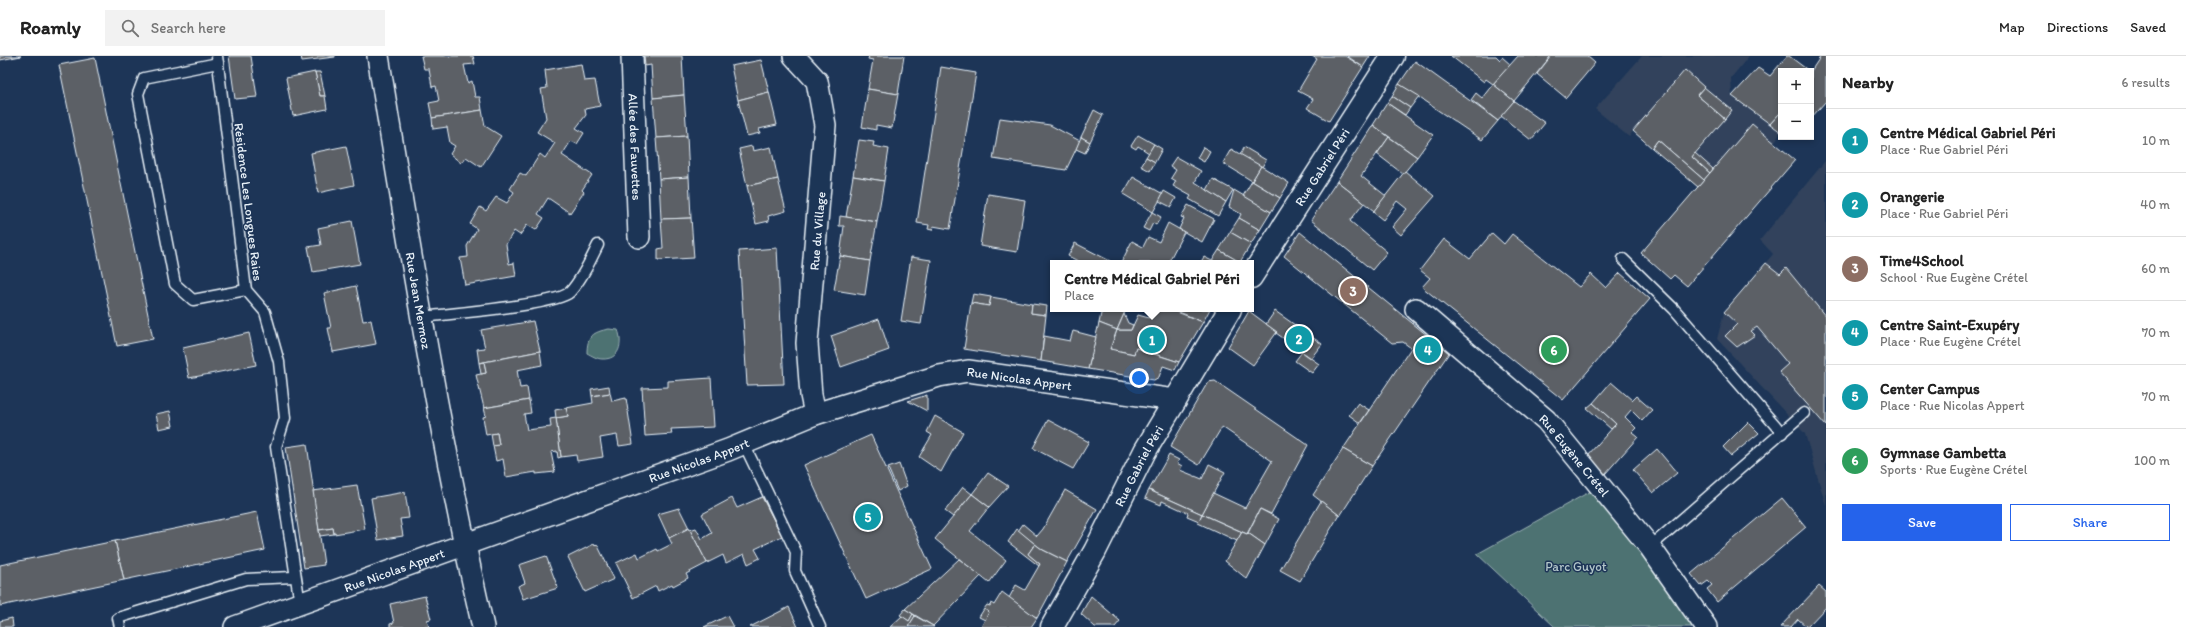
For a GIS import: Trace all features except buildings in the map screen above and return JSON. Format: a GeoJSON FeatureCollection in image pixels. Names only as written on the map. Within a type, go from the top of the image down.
{"type":"FeatureCollection","features":[{"type":"Feature","properties":{"kind":"street","name":"Rue Jean Mermoz"},"geometry":{"type":"LineString","coordinates":[[378,56],[464,545],[483,627]]}},
{"type":"Feature","properties":{"kind":"street","name":"Allée des Fauvettes"},"geometry":{"type":"LineString","coordinates":[[632,56],[639,237]]}},
{"type":"Feature","properties":{"kind":"street","name":"Rue du Village"},"geometry":{"type":"LineString","coordinates":[[794,56],[817,81],[825,125],[807,343],[811,395],[815,414]]}},
{"type":"Feature","properties":{"kind":"street","name":"Rue Gabriel Péri"},"geometry":{"type":"LineString","coordinates":[[1254,272],[1393,56]]}},
{"type":"Feature","properties":{"kind":"street","name":"Rue Eugène Crétel"},"geometry":{"type":"LineString","coordinates":[[1416,309],[1546,420],[1650,547],[1706,627]]}},
{"type":"Feature","properties":{"kind":"street","name":"Rue Gabriel Péri"},"geometry":{"type":"LineString","coordinates":[[1052,627],[1095,551],[1145,451],[1174,400],[1228,312]]}},
{"type":"Feature","properties":{"kind":"street","name":"Rue Nicolas Appert"},"geometry":{"type":"LineString","coordinates":[[235,627],[744,444],[815,414],[940,376],[968,371],[1174,400]]}},
{"type":"Feature","properties":{"kind":"lane"},"geometry":{"type":"LineString","coordinates":[[217,60],[144,78],[138,94],[175,284],[193,300],[246,290]]}},
{"type":"Feature","properties":{"kind":"lane","name":"Résidence Les Longues Raies"},"geometry":{"type":"LineString","coordinates":[[217,60],[246,290],[265,312],[279,362],[285,418],[276,446],[294,577],[300,604]]}},
{"type":"Feature","properties":{"kind":"lane"},"geometry":{"type":"LineString","coordinates":[[423,317],[541,302],[569,293],[585,270],[598,245]]}},
{"type":"Feature","properties":{"kind":"lane"},"geometry":{"type":"LineString","coordinates":[[1623,259],[1674,309],[1782,433]]}},
{"type":"Feature","properties":{"kind":"lane"},"geometry":{"type":"LineString","coordinates":[[1650,547],[1804,413]]}},
{"type":"Feature","properties":{"kind":"lane"},"geometry":{"type":"LineString","coordinates":[[744,444],[796,552],[795,571],[820,627]]}},
{"type":"Feature","properties":{"kind":"lane"},"geometry":{"type":"LineString","coordinates":[[120,627],[118,618],[246,579],[294,577]]}},
{"type":"Feature","properties":{"kind":"shaded area"},"geometry":{"type":"Polygon","coordinates":[[[1642,56],[1749,56],[1731,78],[1732,96],[1778,130],[1778,137],[1774,143],[1795,160],[1687,286],[1674,275],[1670,279],[1641,253],[1697,187],[1633,131],[1629,137],[1595,109],[1642,56]]]}},
{"type":"Feature","properties":{"kind":"shaded area"},"geometry":{"type":"Polygon","coordinates":[[[1826,160],[1826,506],[1805,434],[1717,339],[1724,312],[1773,254],[1760,240],[1826,160]]]}},
{"type":"Feature","properties":{"kind":"green space"},"geometry":{"type":"Polygon","coordinates":[[[609,329],[618,330],[620,345],[616,354],[608,359],[602,359],[596,358],[587,353],[588,342],[592,336],[595,333],[609,329]]]}},
{"type":"Feature","properties":{"kind":"green space","name":"Parc Guyot"},"geometry":{"type":"Polygon","coordinates":[[[1591,491],[1655,570],[1694,627],[1555,627],[1477,554],[1591,491]]]}},
{"type":"Feature","properties":{"kind":"place","name":"Time4School"},"geometry":{"type":"Point","coordinates":[1353,291]}},
{"type":"Feature","properties":{"kind":"place","name":"Orangerie"},"geometry":{"type":"Point","coordinates":[1299,339]}},
{"type":"Feature","properties":{"kind":"place","name":"Centre Médical Gabriel Péri"},"geometry":{"type":"Point","coordinates":[1152,340]}},
{"type":"Feature","properties":{"kind":"place","name":"Centre Saint-Exupéry"},"geometry":{"type":"Point","coordinates":[1428,350]}},
{"type":"Feature","properties":{"kind":"place","name":"Gymnase Gambetta"},"geometry":{"type":"Point","coordinates":[1554,350]}},
{"type":"Feature","properties":{"kind":"place","name":"Center Campus"},"geometry":{"type":"Point","coordinates":[868,517]}}]}
